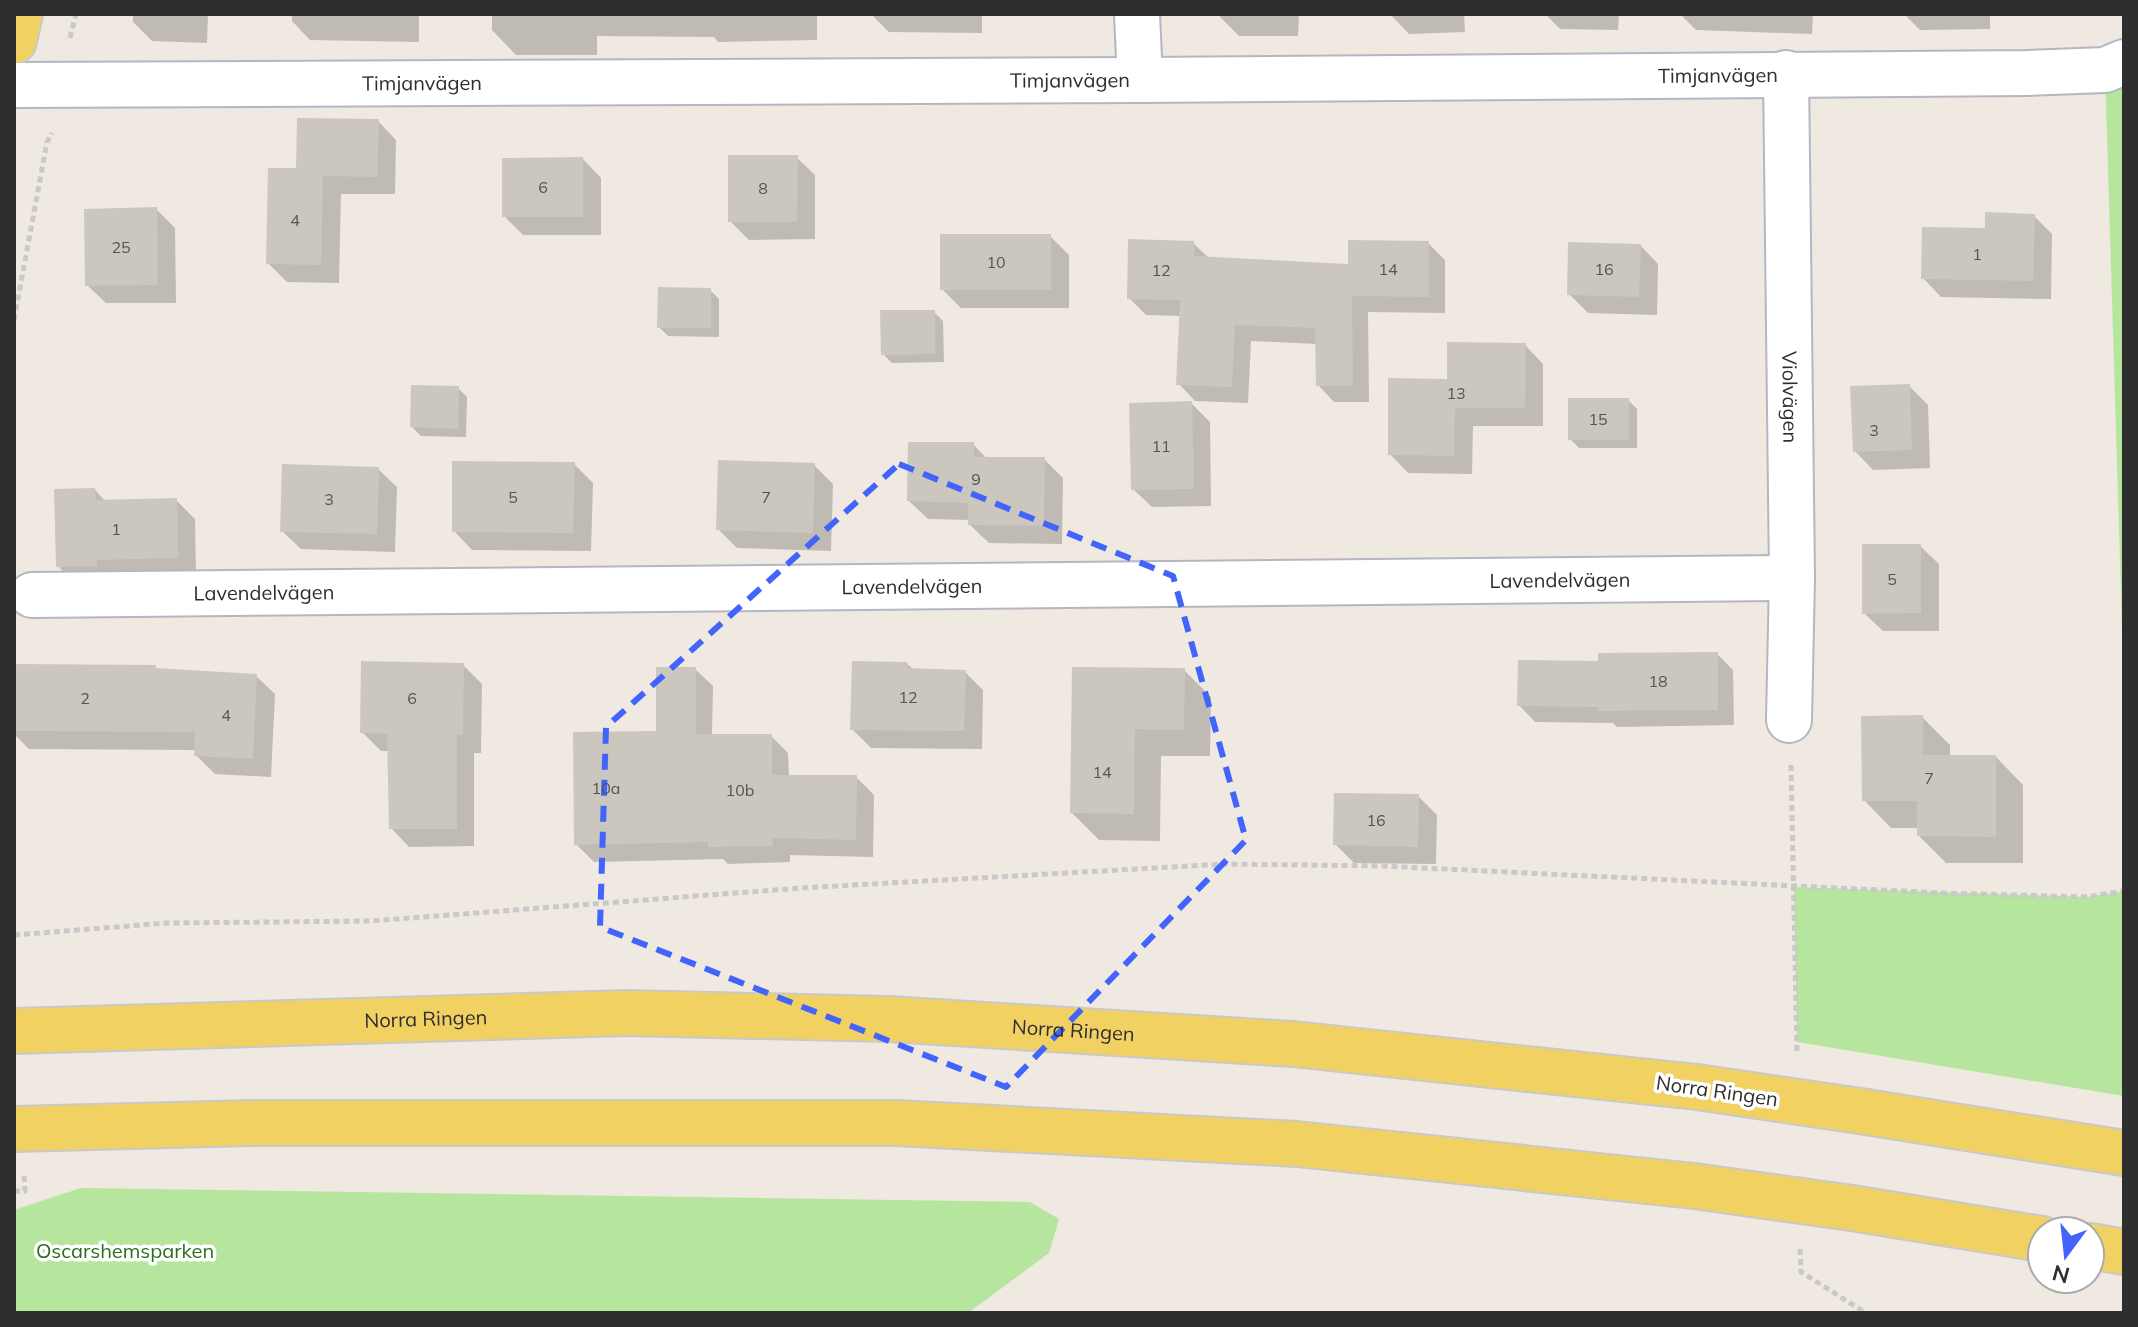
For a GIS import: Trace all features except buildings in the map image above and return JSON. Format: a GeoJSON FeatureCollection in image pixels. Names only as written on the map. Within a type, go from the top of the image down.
{"type":"FeatureCollection","features":[{"type":"Feature","properties":{"kind":"main road"},"geometry":{"type":"LineString","coordinates":[[14,41],[20,14]]}},
{"type":"Feature","properties":{"kind":"main road","name":"Norra Ringen"},"geometry":{"type":"LineString","coordinates":[[14,1031],[627,1013],[888,1019],[1293,1044],[1697,1087],[2124,1153]]}},
{"type":"Feature","properties":{"kind":"main road"},"geometry":{"type":"LineString","coordinates":[[14,1129],[252,1123],[896,1123],[1297,1144],[1694,1186],[2026,1236]]}},
{"type":"Feature","properties":{"kind":"street"},"geometry":{"type":"LineString","coordinates":[[1137,14],[1140,80]]}},
{"type":"Feature","properties":{"kind":"street","name":"Timjanvägen"},"geometry":{"type":"LineString","coordinates":[[14,85],[2043,72],[2105,70],[2124,62]]}},
{"type":"Feature","properties":{"kind":"street","name":"Violvägen"},"geometry":{"type":"LineString","coordinates":[[1786,73],[1792,578],[1789,720]]}},
{"type":"Feature","properties":{"kind":"street","name":"Lavendelvägen"},"geometry":{"type":"LineString","coordinates":[[32,595],[1792,578]]}},
{"type":"Feature","properties":{"kind":"path"},"geometry":{"type":"LineString","coordinates":[[14,320],[47,142],[59,121],[59,85],[76,14]]}},
{"type":"Feature","properties":{"kind":"path"},"geometry":{"type":"LineString","coordinates":[[1789,720],[1794,887]]}},
{"type":"Feature","properties":{"kind":"path"},"geometry":{"type":"LineString","coordinates":[[14,935],[167,923],[371,921],[801,888],[1225,864],[1382,866],[1794,887],[2087,897],[2124,891]]}},
{"type":"Feature","properties":{"kind":"highlighted area"},"geometry":{"type":"Polygon","coordinates":[[[899,464],[1173,576],[1246,840],[1006,1087],[600,927],[606,727],[899,464]]]}},
{"type":"Feature","properties":{"kind":"green space"},"geometry":{"type":"Polygon","coordinates":[[[2124,62],[2124,693],[2105,70],[2124,62]]]}},
{"type":"Feature","properties":{"kind":"green space"},"geometry":{"type":"Polygon","coordinates":[[[1794,887],[2087,897],[2124,891],[2124,1096],[1797,1042],[1794,887]]]}},
{"type":"Feature","properties":{"kind":"green space","name":"Oscarshemsparken"},"geometry":{"type":"Polygon","coordinates":[[[81,1188],[1030,1202],[1059,1219],[1049,1253],[968,1313],[14,1313],[14,1210],[81,1188]]]}}]}
